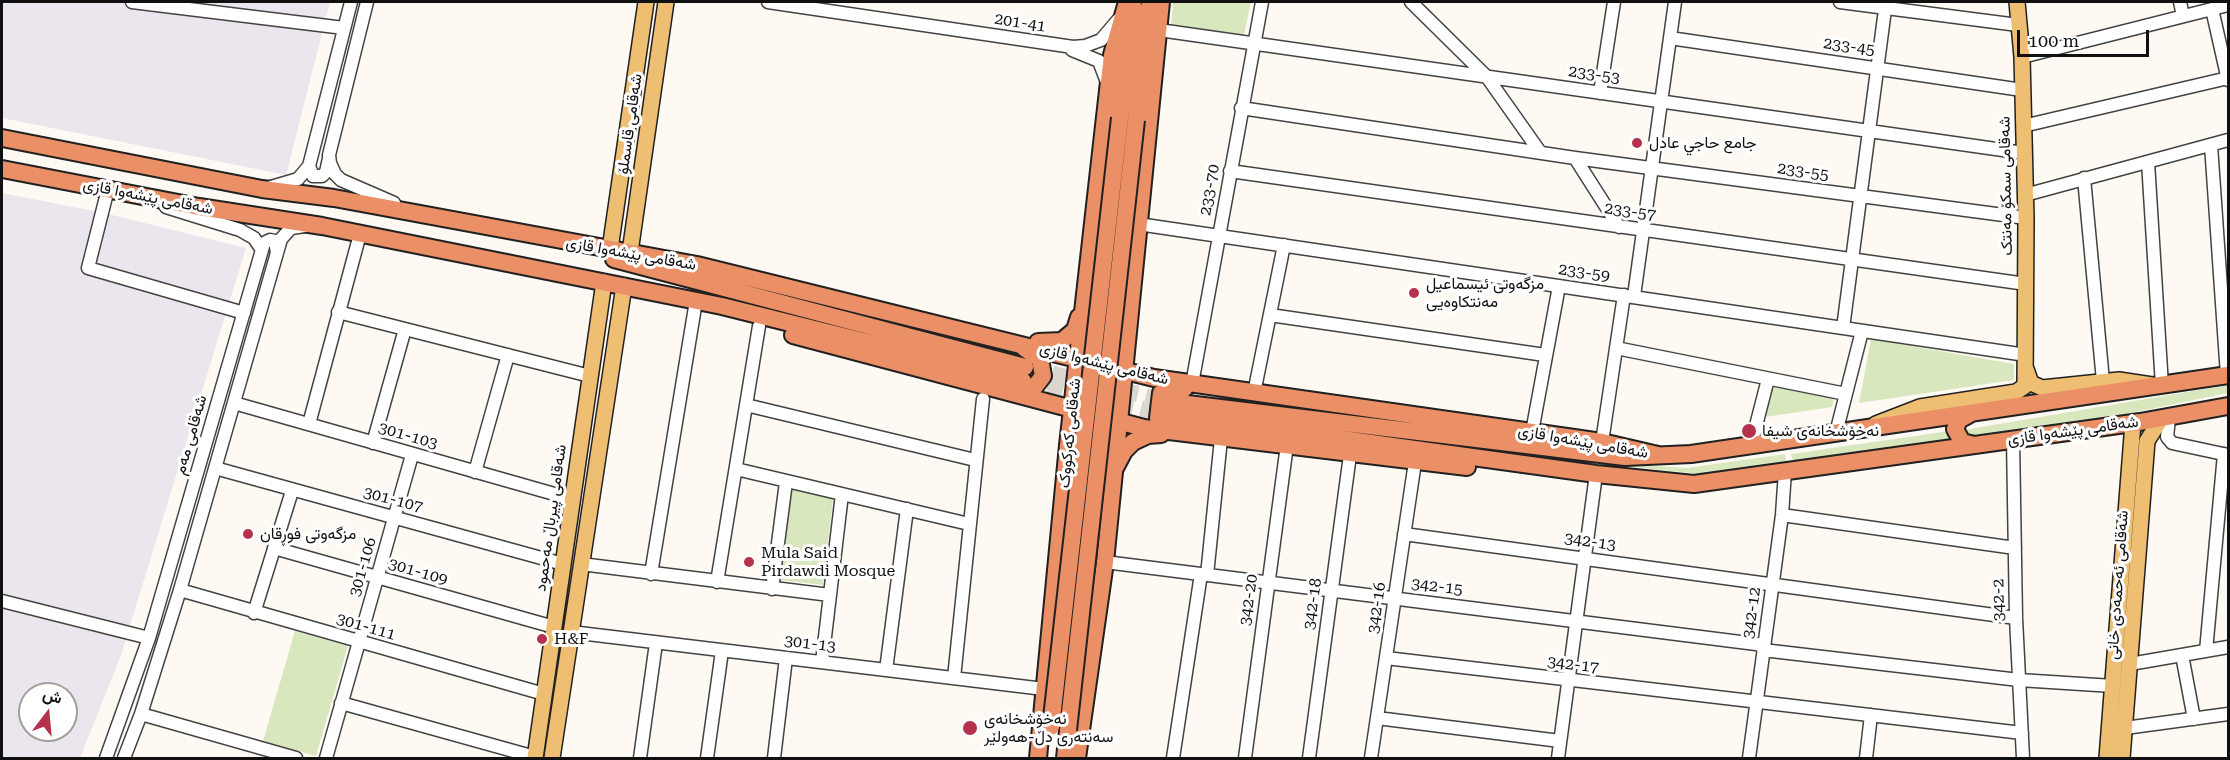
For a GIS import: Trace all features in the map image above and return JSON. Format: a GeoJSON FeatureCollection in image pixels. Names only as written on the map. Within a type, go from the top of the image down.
{"type":"FeatureCollection","features":[{"type":"Feature","properties":{"kind":"highway","name":"شەقامی کەرکووک"},"geometry":{"type":"LineString","coordinates":[[1128,119],[1129,2]]}},
{"type":"Feature","properties":{"kind":"highway"},"geometry":{"type":"LineString","coordinates":[[1115,416],[1082,364],[1082,328],[1112,55],[1129,2]]}},
{"type":"Feature","properties":{"kind":"highway","name":"شەقامی کەرکووک"},"geometry":{"type":"LineString","coordinates":[[1065,759],[1060,729],[1128,119],[1150,2]]}},
{"type":"Feature","properties":{"kind":"highway"},"geometry":{"type":"LineString","coordinates":[[1078,758],[1105,562],[1116,442],[1115,416],[1127,350],[1137,224],[1161,2]]}},
{"type":"Feature","properties":{"kind":"highway","name":"شەقامی پێشەوا قازی"},"geometry":{"type":"LineString","coordinates":[[2,138],[262,189],[334,198],[556,241],[697,265],[1001,338],[1056,352],[1082,364],[1122,373],[1602,442],[1658,455]]}},
{"type":"Feature","properties":{"kind":"highway","name":"شەقامی پێشەوا قازی"},"geometry":{"type":"LineString","coordinates":[[2,169],[140,196],[322,226],[624,286],[688,303],[984,393],[1021,381]]}},
{"type":"Feature","properties":{"kind":"highway","name":"شەقامی پێشەوا قازی"},"geometry":{"type":"LineString","coordinates":[[556,241],[716,287],[1021,381],[1046,403],[1115,416],[1150,429],[1350,455],[1550,476],[1596,474]]}},
{"type":"Feature","properties":{"kind":"highway"},"geometry":{"type":"LineString","coordinates":[[1088,272],[1088,300],[1097,314],[1105,317],[1117,316],[1127,308],[1132,297]]}},
{"type":"Feature","properties":{"kind":"highway"},"geometry":{"type":"LineString","coordinates":[[1001,338],[1054,343],[1062,341],[1075,330],[1084,300]]}},
{"type":"Feature","properties":{"kind":"highway","name":"شەقامی پێشەوا قازی"},"geometry":{"type":"LineString","coordinates":[[688,303],[722,306],[1021,381]]}},
{"type":"Feature","properties":{"kind":"highway"},"geometry":{"type":"LineString","coordinates":[[984,393],[1026,392],[1037,387],[1043,376],[1043,367],[1036,355],[1001,338]]}},
{"type":"Feature","properties":{"kind":"highway"},"geometry":{"type":"LineString","coordinates":[[1127,350],[1132,364],[1139,371],[1154,378]]}},
{"type":"Feature","properties":{"kind":"highway","name":"شەقامی کەرکووک"},"geometry":{"type":"LineString","coordinates":[[1038,759],[1068,445],[1082,364]]}},
{"type":"Feature","properties":{"kind":"highway"},"geometry":{"type":"LineString","coordinates":[[1075,407],[1122,373]]}},
{"type":"Feature","properties":{"kind":"highway","name":"شەقامی پێشەوا قازی"},"geometry":{"type":"LineString","coordinates":[[2228,375],[1691,454],[1625,457],[1169,409],[1596,474],[1694,484],[2133,423],[2229,406]]}},
{"type":"Feature","properties":{"kind":"highway"},"geometry":{"type":"LineString","coordinates":[[1021,381],[1061,424],[1068,445]]}},
{"type":"Feature","properties":{"kind":"highway"},"geometry":{"type":"LineString","coordinates":[[1189,435],[1160,424],[1158,414],[1164,391],[1171,388],[1250,392]]}},
{"type":"Feature","properties":{"kind":"highway"},"geometry":{"type":"LineString","coordinates":[[1970,414],[1959,420],[1956,434],[1962,442],[1976,445]]}},
{"type":"Feature","properties":{"kind":"highway"},"geometry":{"type":"LineString","coordinates":[[1113,474],[1124,451],[1139,438],[1154,434],[1189,435]]}},
{"type":"Feature","properties":{"kind":"highway"},"geometry":{"type":"LineString","coordinates":[[1064,493],[1071,470],[1082,462],[1091,461],[1106,471],[1111,485],[1111,495]]}},
{"type":"Feature","properties":{"kind":"highway","name":"شەقامی کەرکووک"},"geometry":{"type":"LineString","coordinates":[[1047,759],[1060,729]]}},
{"type":"Feature","properties":{"kind":"main road","name":"شەقامی قاسملۆ"},"geometry":{"type":"LineString","coordinates":[[610,249],[646,2]]}},
{"type":"Feature","properties":{"kind":"main road","name":"شەقامی قاسملۆ"},"geometry":{"type":"LineString","coordinates":[[630,252],[666,2]]}},
{"type":"Feature","properties":{"kind":"main road","name":"شەقامی سمکۆ مەنتک"},"geometry":{"type":"LineString","coordinates":[[1868,428],[1920,407],[2020,391],[2025,386],[2026,218],[2022,57],[2017,2]]}},
{"type":"Feature","properties":{"kind":"main road"},"geometry":{"type":"LineString","coordinates":[[623,164],[632,168],[642,166]]}},
{"type":"Feature","properties":{"kind":"main road","name":"شەقامی پیرباڵ مەحمود"},"geometry":{"type":"LineString","coordinates":[[535,758],[604,282]]}},
{"type":"Feature","properties":{"kind":"main road"},"geometry":{"type":"LineString","coordinates":[[552,759],[624,286]]}},
{"type":"Feature","properties":{"kind":"main road"},"geometry":{"type":"LineString","coordinates":[[597,328],[617,331]]}},
{"type":"Feature","properties":{"kind":"main road"},"geometry":{"type":"LineString","coordinates":[[2026,362],[2031,383],[2042,388],[2126,380],[2160,386]]}},
{"type":"Feature","properties":{"kind":"main road","name":"شەقامی ئەحمەدی خانی"},"geometry":{"type":"LineString","coordinates":[[2122,759],[2147,441],[2165,418]]}},
{"type":"Feature","properties":{"kind":"main road","name":"شەقامی ئەحمەدی خانی"},"geometry":{"type":"LineString","coordinates":[[2108,759],[2133,423]]}},
{"type":"Feature","properties":{"kind":"street"},"geometry":{"type":"LineString","coordinates":[[132,2],[344,28]]}},
{"type":"Feature","properties":{"kind":"street"},"geometry":{"type":"LineString","coordinates":[[262,189],[291,183],[309,166],[351,2]]}},
{"type":"Feature","properties":{"kind":"street"},"geometry":{"type":"LineString","coordinates":[[309,166],[313,176],[321,176],[327,169],[367,2]]}},
{"type":"Feature","properties":{"kind":"street","name":"201-41"},"geometry":{"type":"LineString","coordinates":[[768,2],[1054,45],[1085,46],[1101,40],[1115,26],[1129,2]]}},
{"type":"Feature","properties":{"kind":"street","name":"233-70"},"geometry":{"type":"LineString","coordinates":[[1192,384],[1262,2]]}},
{"type":"Feature","properties":{"kind":"street"},"geometry":{"type":"LineString","coordinates":[[1412,2],[1487,77],[1540,152]]}},
{"type":"Feature","properties":{"kind":"street"},"geometry":{"type":"LineString","coordinates":[[1600,93],[1614,2]]}},
{"type":"Feature","properties":{"kind":"street"},"geometry":{"type":"LineString","coordinates":[[1602,442],[1616,348],[1643,231],[1675,2]]}},
{"type":"Feature","properties":{"kind":"street"},"geometry":{"type":"LineString","coordinates":[[1840,2],[1886,5],[2018,25]]}},
{"type":"Feature","properties":{"kind":"street"},"geometry":{"type":"LineString","coordinates":[[2180,2],[2183,16]]}},
{"type":"Feature","properties":{"kind":"street"},"geometry":{"type":"LineString","coordinates":[[1843,328],[1886,5]]}},
{"type":"Feature","properties":{"kind":"street"},"geometry":{"type":"LineString","coordinates":[[2022,57],[2229,5]]}},
{"type":"Feature","properties":{"kind":"street"},"geometry":{"type":"LineString","coordinates":[[2023,126],[2228,79],[2212,9]]}},
{"type":"Feature","properties":{"kind":"street","name":"233-53"},"geometry":{"type":"LineString","coordinates":[[1159,30],[2024,153]]}},
{"type":"Feature","properties":{"kind":"street","name":"233-45"},"geometry":{"type":"LineString","coordinates":[[1670,38],[2022,90]]}},
{"type":"Feature","properties":{"kind":"street","name":"201-41"},"geometry":{"type":"LineString","coordinates":[[1054,45],[1099,61],[1105,72],[1108,93]]}},
{"type":"Feature","properties":{"kind":"street","name":"233-55"},"geometry":{"type":"LineString","coordinates":[[1241,108],[1575,158],[2026,218]]}},
{"type":"Feature","properties":{"kind":"street"},"geometry":{"type":"LineString","coordinates":[[2025,195],[2229,140]]}},
{"type":"Feature","properties":{"kind":"street"},"geometry":{"type":"LineString","coordinates":[[2211,145],[2228,375]]}},
{"type":"Feature","properties":{"kind":"street"},"geometry":{"type":"LineString","coordinates":[[329,155],[332,169],[341,180],[371,195],[432,216]]}},
{"type":"Feature","properties":{"kind":"street"},"geometry":{"type":"LineString","coordinates":[[1575,158],[1619,227]]}},
{"type":"Feature","properties":{"kind":"street"},"geometry":{"type":"LineString","coordinates":[[2148,162],[2160,386]]}},
{"type":"Feature","properties":{"kind":"street","name":"233-57"},"geometry":{"type":"LineString","coordinates":[[1230,171],[2026,284]]}},
{"type":"Feature","properties":{"kind":"street"},"geometry":{"type":"LineString","coordinates":[[2084,178],[2103,381]]}},
{"type":"Feature","properties":{"kind":"street"},"geometry":{"type":"LineString","coordinates":[[108,189],[88,268],[244,313]]}},
{"type":"Feature","properties":{"kind":"street"},"geometry":{"type":"LineString","coordinates":[[140,196],[184,213],[240,230],[254,238],[262,250]]}},
{"type":"Feature","properties":{"kind":"street","name":"233-59"},"geometry":{"type":"LineString","coordinates":[[1137,224],[1843,328],[2026,362]]}},
{"type":"Feature","properties":{"kind":"street","name":"شەقامی مەم"},"geometry":{"type":"LineString","coordinates":[[124,759],[141,714],[180,590],[282,236],[287,231],[322,226]]}},
{"type":"Feature","properties":{"kind":"street"},"geometry":{"type":"LineString","coordinates":[[309,424],[360,234]]}},
{"type":"Feature","properties":{"kind":"street"},"geometry":{"type":"LineString","coordinates":[[262,250],[265,241],[272,240],[277,244],[277,254]]}},
{"type":"Feature","properties":{"kind":"street"},"geometry":{"type":"LineString","coordinates":[[1250,392],[1270,315],[1284,245]]}},
{"type":"Feature","properties":{"kind":"street","name":"شەقامی مەم"},"geometry":{"type":"LineString","coordinates":[[106,759],[149,638],[262,250]]}},
{"type":"Feature","properties":{"kind":"street"},"geometry":{"type":"LineString","coordinates":[[1532,432],[1559,286]]}},
{"type":"Feature","properties":{"kind":"street"},"geometry":{"type":"LineString","coordinates":[[651,574],[688,303]]}},
{"type":"Feature","properties":{"kind":"street"},"geometry":{"type":"LineString","coordinates":[[338,312],[590,376]]}},
{"type":"Feature","properties":{"kind":"street"},"geometry":{"type":"LineString","coordinates":[[1270,315],[1545,355]]}},
{"type":"Feature","properties":{"kind":"street"},"geometry":{"type":"LineString","coordinates":[[717,582],[759,326]]}},
{"type":"Feature","properties":{"kind":"street"},"geometry":{"type":"LineString","coordinates":[[373,443],[405,329]]}},
{"type":"Feature","properties":{"kind":"street"},"geometry":{"type":"LineString","coordinates":[[1836,432],[1862,331]]}},
{"type":"Feature","properties":{"kind":"street"},"geometry":{"type":"LineString","coordinates":[[1616,348],[1846,394]]}},
{"type":"Feature","properties":{"kind":"street"},"geometry":{"type":"LineString","coordinates":[[475,472],[508,355]]}},
{"type":"Feature","properties":{"kind":"street"},"geometry":{"type":"LineString","coordinates":[[1751,445],[1768,379]]}},
{"type":"Feature","properties":{"kind":"street"},"geometry":{"type":"LineString","coordinates":[[954,678],[975,460],[984,393]]}},
{"type":"Feature","properties":{"kind":"street","name":"301-103"},"geometry":{"type":"LineString","coordinates":[[234,403],[572,500]]}},
{"type":"Feature","properties":{"kind":"street"},"geometry":{"type":"LineString","coordinates":[[746,405],[975,460]]}},
{"type":"Feature","properties":{"kind":"street"},"geometry":{"type":"LineString","coordinates":[[2165,418],[2168,437],[2172,443],[2226,454],[2206,651]]}},
{"type":"Feature","properties":{"kind":"street"},"geometry":{"type":"LineString","coordinates":[[1173,759],[1204,574],[1221,439]]}},
{"type":"Feature","properties":{"kind":"street","name":"342-2"},"geometry":{"type":"LineString","coordinates":[[2013,440],[2016,618],[2023,759]]}},
{"type":"Feature","properties":{"kind":"street","name":"342-20"},"geometry":{"type":"LineString","coordinates":[[1245,759],[1287,446]]}},
{"type":"Feature","properties":{"kind":"street","name":"301-106"},"geometry":{"type":"LineString","coordinates":[[326,759],[412,454]]}},
{"type":"Feature","properties":{"kind":"street","name":"342-18"},"geometry":{"type":"LineString","coordinates":[[1309,759],[1350,455]]}},
{"type":"Feature","properties":{"kind":"street","name":"342-16"},"geometry":{"type":"LineString","coordinates":[[1371,759],[1415,462]]}},
{"type":"Feature","properties":{"kind":"street","name":"301-107"},"geometry":{"type":"LineString","coordinates":[[215,468],[563,564]]}},
{"type":"Feature","properties":{"kind":"street"},"geometry":{"type":"LineString","coordinates":[[736,469],[969,524]]}},
{"type":"Feature","properties":{"kind":"street","name":"342-12"},"geometry":{"type":"LineString","coordinates":[[1749,759],[1782,515],[1785,471]]}},
{"type":"Feature","properties":{"kind":"street"},"geometry":{"type":"LineString","coordinates":[[1558,759],[1596,474]]}},
{"type":"Feature","properties":{"kind":"street"},"geometry":{"type":"LineString","coordinates":[[772,589],[786,482]]}},
{"type":"Feature","properties":{"kind":"street"},"geometry":{"type":"LineString","coordinates":[[254,613],[292,491]]}},
{"type":"Feature","properties":{"kind":"street"},"geometry":{"type":"LineString","coordinates":[[822,663],[842,494]]}},
{"type":"Feature","properties":{"kind":"street"},"geometry":{"type":"LineString","coordinates":[[886,670],[907,509]]}},
{"type":"Feature","properties":{"kind":"street"},"geometry":{"type":"LineString","coordinates":[[1782,515],[2014,548]]}},
{"type":"Feature","properties":{"kind":"street","name":"342-13"},"geometry":{"type":"LineString","coordinates":[[1404,534],[2016,618]]}},
{"type":"Feature","properties":{"kind":"street","name":"301-109"},"geometry":{"type":"LineString","coordinates":[[274,548],[554,627]]}},
{"type":"Feature","properties":{"kind":"street","name":"342-15"},"geometry":{"type":"LineString","coordinates":[[1105,562],[2019,680],[2113,686]]}},
{"type":"Feature","properties":{"kind":"street"},"geometry":{"type":"LineString","coordinates":[[581,564],[830,595]]}},
{"type":"Feature","properties":{"kind":"street","name":"301-111"},"geometry":{"type":"LineString","coordinates":[[180,590],[544,694]]}},
{"type":"Feature","properties":{"kind":"street"},"geometry":{"type":"LineString","coordinates":[[2,601],[149,638]]}},
{"type":"Feature","properties":{"kind":"street","name":"301-13"},"geometry":{"type":"LineString","coordinates":[[571,632],[1044,689]]}},
{"type":"Feature","properties":{"kind":"street"},"geometry":{"type":"LineString","coordinates":[[640,759],[656,643]]}},
{"type":"Feature","properties":{"kind":"street"},"geometry":{"type":"LineString","coordinates":[[2130,664],[2229,647]]}},
{"type":"Feature","properties":{"kind":"street"},"geometry":{"type":"LineString","coordinates":[[707,759],[722,651]]}},
{"type":"Feature","properties":{"kind":"street"},"geometry":{"type":"LineString","coordinates":[[2182,655],[2194,719]]}},
{"type":"Feature","properties":{"kind":"street"},"geometry":{"type":"LineString","coordinates":[[774,759],[786,658]]}},
{"type":"Feature","properties":{"kind":"street","name":"342-17"},"geometry":{"type":"LineString","coordinates":[[1386,658],[1568,682],[2022,733]]}},
{"type":"Feature","properties":{"kind":"street"},"geometry":{"type":"LineString","coordinates":[[342,704],[535,758]]}},
{"type":"Feature","properties":{"kind":"street"},"geometry":{"type":"LineString","coordinates":[[141,714],[296,759]]}},
{"type":"Feature","properties":{"kind":"street"},"geometry":{"type":"LineString","coordinates":[[2125,728],[2229,714]]}},
{"type":"Feature","properties":{"kind":"street"},"geometry":{"type":"LineString","coordinates":[[1866,759],[1871,715]]}},
{"type":"Feature","properties":{"kind":"street"},"geometry":{"type":"LineString","coordinates":[[1377,718],[1560,741]]}},
{"type":"Feature","properties":{"kind":"shaded area"},"geometry":{"type":"Polygon","coordinates":[[[2,2],[330,2],[286,175],[2,118],[2,2]]]}},
{"type":"Feature","properties":{"kind":"shaded area"},"geometry":{"type":"Polygon","coordinates":[[[2,193],[104,213],[246,248],[121,655],[80,758],[2,758],[2,193]]]}},
{"type":"Feature","properties":{"kind":"green space"},"geometry":{"type":"Polygon","coordinates":[[[1173,2],[1251,2],[1244,35],[1171,27],[1173,2]]]}},
{"type":"Feature","properties":{"kind":"green space"},"geometry":{"type":"Polygon","coordinates":[[[1871,339],[2014,364],[2014,380],[1859,403],[1871,339]]]}},
{"type":"Feature","properties":{"kind":"green space"},"geometry":{"type":"Polygon","coordinates":[[[1775,381],[1835,395],[1832,407],[1765,417],[1775,381]]]}},
{"type":"Feature","properties":{"kind":"green space"},"geometry":{"type":"Polygon","coordinates":[[[2228,385],[2228,393],[2102,419],[1968,437],[1964,430],[2228,385]]]}},
{"type":"Feature","properties":{"kind":"green space"},"geometry":{"type":"Polygon","coordinates":[[[1949,431],[1951,439],[1793,461],[1791,454],[1949,431]]]}},
{"type":"Feature","properties":{"kind":"green space"},"geometry":{"type":"Polygon","coordinates":[[[1785,454],[1786,462],[1699,474],[1551,458],[1551,455],[1625,464],[1687,468],[1785,454]]]}},
{"type":"Feature","properties":{"kind":"green space"},"geometry":{"type":"Polygon","coordinates":[[[790,489],[833,499],[823,585],[778,580],[790,489]]]}},
{"type":"Feature","properties":{"kind":"green space"},"geometry":{"type":"Polygon","coordinates":[[[295,631],[348,646],[316,756],[263,741],[295,631]]]}},
{"type":"Feature","properties":{"kind":"tunnel"},"geometry":{"type":"LineString","coordinates":[[1029,368],[1171,402]]}},
{"type":"Feature","properties":{"kind":"tunnel"},"geometry":{"type":"LineString","coordinates":[[1024,381],[1168,415]]}},
{"type":"Feature","properties":{"kind":"place","name":"جامع حاجي عادل"},"geometry":{"type":"Point","coordinates":[1637,143]}},
{"type":"Feature","properties":{"kind":"place","name":"مزگەوتی ئیسماعیل مەنتکاوەیی"},"geometry":{"type":"Point","coordinates":[1414,293]}},
{"type":"Feature","properties":{"kind":"place","name":"نەخۆشخانەی شیفا"},"geometry":{"type":"Point","coordinates":[1749,431]}},
{"type":"Feature","properties":{"kind":"place","name":"مزگەوتی فوڕقان"},"geometry":{"type":"Point","coordinates":[248,534]}},
{"type":"Feature","properties":{"kind":"place","name":"Mula Said Pirdawdi Mosque"},"geometry":{"type":"Point","coordinates":[749,562]}},
{"type":"Feature","properties":{"kind":"place","name":"H&F"},"geometry":{"type":"Point","coordinates":[542,639]}},
{"type":"Feature","properties":{"kind":"place","name":"نەخۆشخانەی سەنتەری دڵ-هەولێر"},"geometry":{"type":"Point","coordinates":[970,728]}}]}
